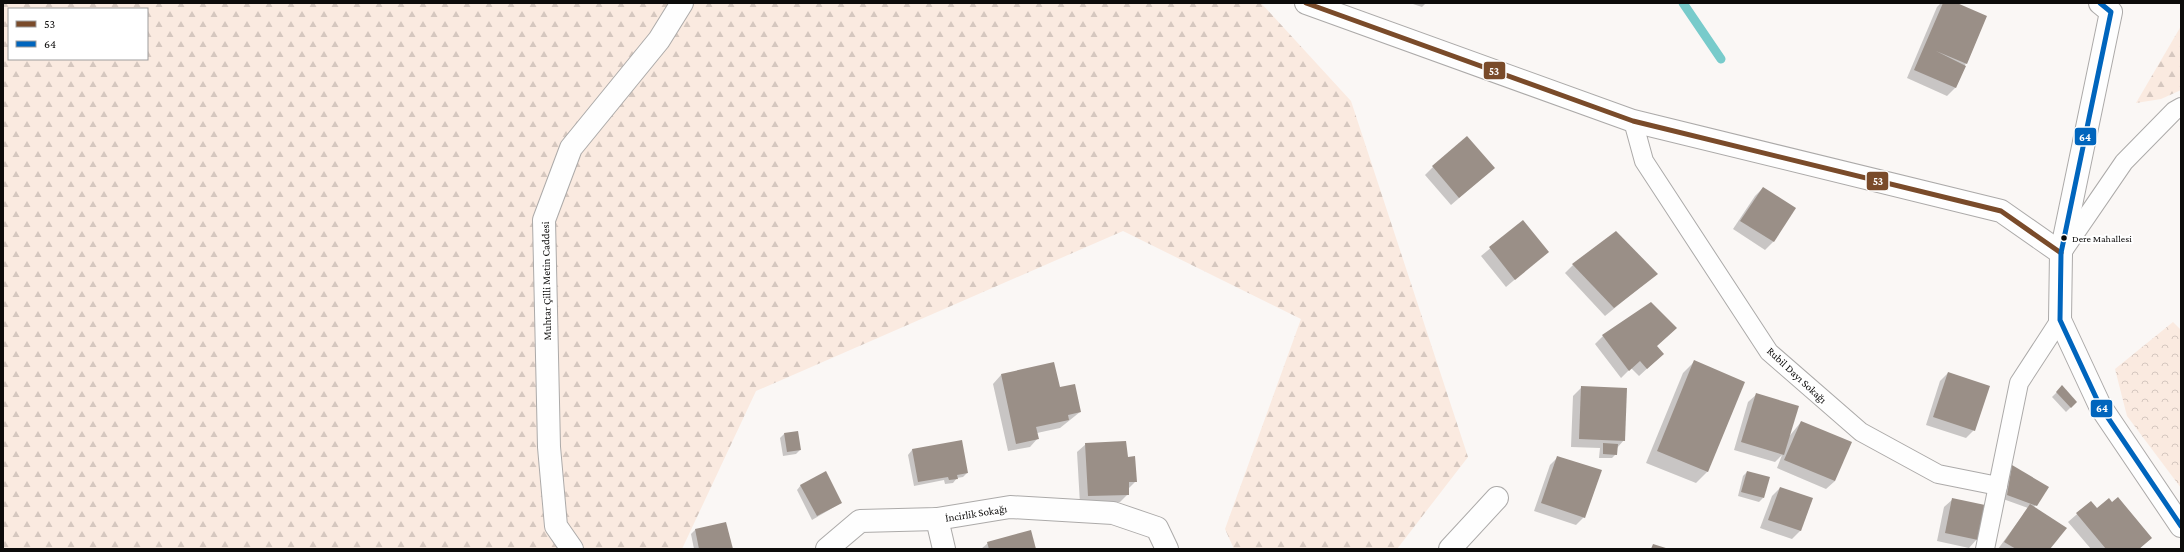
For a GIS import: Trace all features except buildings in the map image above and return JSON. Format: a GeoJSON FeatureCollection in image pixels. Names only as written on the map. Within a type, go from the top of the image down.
{"type":"FeatureCollection","features":[{"type":"Feature","properties":{"kind":"street","name":"Muhtar Çilli Metin Caddesi"},"geometry":{"type":"LineString","coordinates":[[572,549],[556,526],[549,447],[544,220],[571,148],[659,40],[682,3]]}},
{"type":"Feature","properties":{"kind":"street"},"geometry":{"type":"LineString","coordinates":[[1306,3],[1633,121],[2001,211],[2061,253]]}},
{"type":"Feature","properties":{"kind":"street"},"geometry":{"type":"LineString","coordinates":[[2100,3],[2111,12],[2061,253],[2060,320],[2100,406],[2181,526]]}},
{"type":"Feature","properties":{"kind":"street"},"geometry":{"type":"LineString","coordinates":[[1450,549],[1497,498]]}},
{"type":"Feature","properties":{"kind":"street","name":"İncirlik Sokağı"},"geometry":{"type":"LineString","coordinates":[[827,549],[860,521],[938,519],[1010,507],[1113,513],[1157,528],[1167,549]]}},
{"type":"Feature","properties":{"kind":"street"},"geometry":{"type":"LineString","coordinates":[[938,519],[944,549]]}},
{"type":"Feature","properties":{"kind":"lane"},"geometry":{"type":"LineString","coordinates":[[2061,253],[2124,162],[2174,111],[2181,107]]}},
{"type":"Feature","properties":{"kind":"lane","name":"Rubil Dayı Sokağı"},"geometry":{"type":"LineString","coordinates":[[1633,121],[1644,161],[1769,352],[1861,432],[1938,474],[1998,486]]}},
{"type":"Feature","properties":{"kind":"lane"},"geometry":{"type":"LineString","coordinates":[[1985,549],[2020,383],[2060,320]]}},
{"type":"Feature","properties":{"kind":"green space"},"geometry":{"type":"Polygon","coordinates":[[[3,3],[1261,3],[1351,101],[1468,457],[1397,549],[1234,549],[1225,529],[1301,319],[1123,231],[756,391],[682,549],[3,549],[3,3]]]}},
{"type":"Feature","properties":{"kind":"green space"},"geometry":{"type":"Polygon","coordinates":[[[2181,26],[2181,90],[2161,99],[2136,103],[2181,26]]]}},
{"type":"Feature","properties":{"kind":"green space"},"geometry":{"type":"Polygon","coordinates":[[[2173,322],[2181,330],[2181,488],[2127,416],[2115,369],[2173,322]]]}},
{"type":"Feature","properties":{"kind":"waterway"},"geometry":{"type":"LineString","coordinates":[[1683,3],[1721,59]]}},
{"type":"Feature","properties":{"kind":"transit line","name":"53"},"geometry":{"type":"LineString","coordinates":[[1306,3],[1633,121],[2001,211],[2061,253]]}},
{"type":"Feature","properties":{"kind":"transit line","name":"64"},"geometry":{"type":"LineString","coordinates":[[2100,3],[2111,12],[2061,253],[2060,320],[2100,406],[2181,526]]}},
{"type":"Feature","properties":{"kind":"place","name":"Dere Mahallesi"},"geometry":{"type":"Point","coordinates":[2064,238]}}]}
